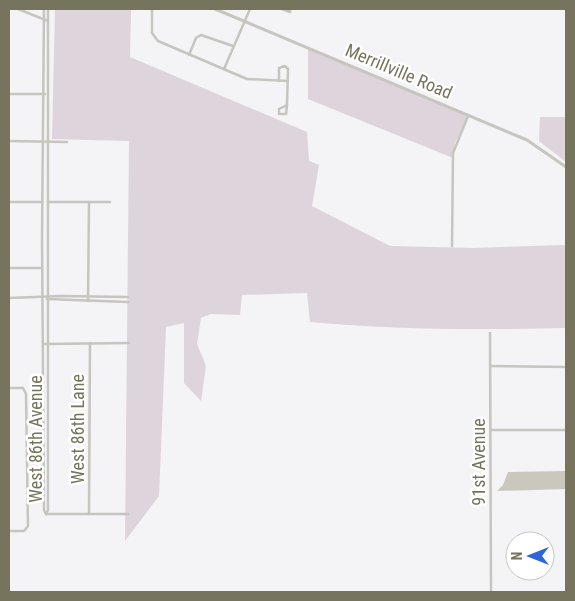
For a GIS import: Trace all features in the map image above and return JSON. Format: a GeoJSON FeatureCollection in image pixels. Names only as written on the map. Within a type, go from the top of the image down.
{"type":"FeatureCollection","features":[{"type":"Feature","properties":{"kind":"street"},"geometry":{"type":"LineString","coordinates":[[18,9],[48,21]]}},
{"type":"Feature","properties":{"kind":"street","name":"West 86th Avenue"},"geometry":{"type":"LineString","coordinates":[[44,9],[42,202],[44,510],[46,514]]}},
{"type":"Feature","properties":{"kind":"street","name":"West 86th Avenue"},"geometry":{"type":"LineString","coordinates":[[46,514],[48,510],[48,9]]}},
{"type":"Feature","properties":{"kind":"street"},"geometry":{"type":"LineString","coordinates":[[152,9],[154,37],[158,41],[253,80],[288,81]]}},
{"type":"Feature","properties":{"kind":"street","name":"Merrillville Road"},"geometry":{"type":"LineString","coordinates":[[216,9],[527,140],[566,167]]}},
{"type":"Feature","properties":{"kind":"street"},"geometry":{"type":"LineString","coordinates":[[224,69],[250,9]]}},
{"type":"Feature","properties":{"kind":"street"},"geometry":{"type":"LineString","coordinates":[[282,9],[290,10]]}},
{"type":"Feature","properties":{"kind":"street"},"geometry":{"type":"LineString","coordinates":[[190,54],[196,38],[201,35],[234,46]]}},
{"type":"Feature","properties":{"kind":"street"},"geometry":{"type":"LineString","coordinates":[[278,81],[279,68],[282,65],[288,69],[287,105],[286,114],[279,114],[279,109],[287,105]]}},
{"type":"Feature","properties":{"kind":"street"},"geometry":{"type":"LineString","coordinates":[[9,94],[48,94]]}},
{"type":"Feature","properties":{"kind":"street"},"geometry":{"type":"LineString","coordinates":[[452,246],[453,153],[468,116]]}},
{"type":"Feature","properties":{"kind":"street"},"geometry":{"type":"LineString","coordinates":[[9,141],[67,142]]}},
{"type":"Feature","properties":{"kind":"street"},"geometry":{"type":"LineString","coordinates":[[10,202],[110,202]]}},
{"type":"Feature","properties":{"kind":"street"},"geometry":{"type":"LineString","coordinates":[[88,301],[89,202]]}},
{"type":"Feature","properties":{"kind":"street"},"geometry":{"type":"LineString","coordinates":[[9,268],[47,268]]}},
{"type":"Feature","properties":{"kind":"street"},"geometry":{"type":"LineString","coordinates":[[9,298],[128,297]]}},
{"type":"Feature","properties":{"kind":"street"},"geometry":{"type":"LineString","coordinates":[[48,298],[128,302]]}},
{"type":"Feature","properties":{"kind":"street","name":"91st Avenue"},"geometry":{"type":"LineString","coordinates":[[490,333],[491,592]]}},
{"type":"Feature","properties":{"kind":"street","name":"West 86th Lane"},"geometry":{"type":"LineString","coordinates":[[90,343],[90,514]]}},
{"type":"Feature","properties":{"kind":"street"},"geometry":{"type":"LineString","coordinates":[[44,344],[129,343]]}},
{"type":"Feature","properties":{"kind":"street"},"geometry":{"type":"LineString","coordinates":[[490,366],[566,367]]}},
{"type":"Feature","properties":{"kind":"street"},"geometry":{"type":"LineString","coordinates":[[9,388],[25,390],[28,526],[24,531],[9,531]]}},
{"type":"Feature","properties":{"kind":"street"},"geometry":{"type":"LineString","coordinates":[[490,430],[566,430]]}},
{"type":"Feature","properties":{"kind":"street"},"geometry":{"type":"LineString","coordinates":[[46,514],[128,514]]}},
{"type":"Feature","properties":{"kind":"shaded area"},"geometry":{"type":"Polygon","coordinates":[[[55,9],[131,9],[130,57],[307,132],[309,161],[319,165],[312,206],[390,246],[473,248],[566,245],[566,328],[438,329],[310,322],[307,293],[242,295],[240,315],[211,314],[201,318],[197,344],[206,366],[201,401],[184,383],[184,323],[166,327],[159,496],[125,541],[129,141],[52,139],[55,9]]]}},
{"type":"Feature","properties":{"kind":"shaded area"},"geometry":{"type":"Polygon","coordinates":[[[308,47],[468,116],[455,143],[453,158],[308,99],[308,47]]]}},
{"type":"Feature","properties":{"kind":"shaded area"},"geometry":{"type":"Polygon","coordinates":[[[540,117],[566,117],[566,162],[539,141],[540,117]]]}},
{"type":"Feature","properties":{"kind":"shaded area"},"geometry":{"type":"Polygon","coordinates":[[[566,471],[566,489],[497,491],[503,485],[508,472],[566,471]]]}}]}
